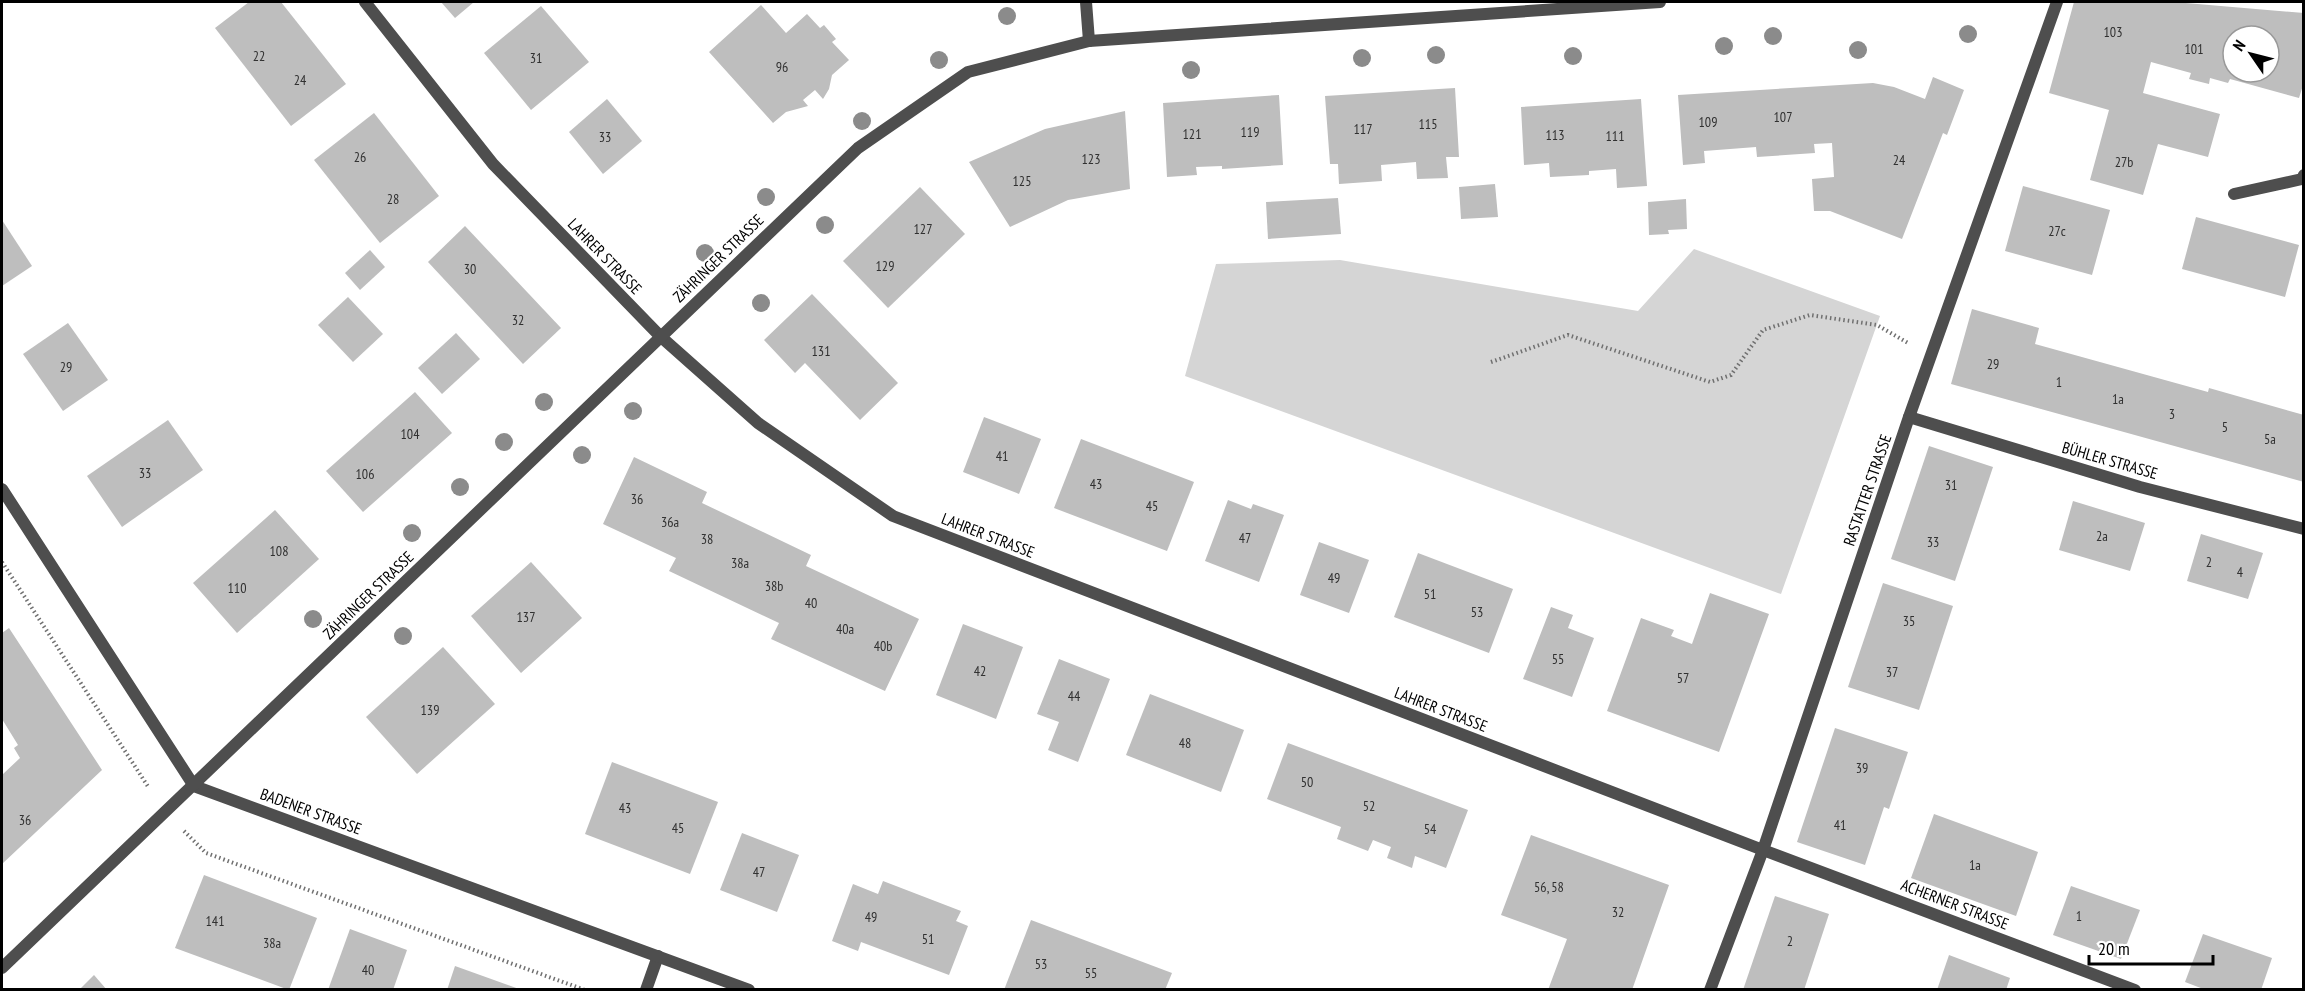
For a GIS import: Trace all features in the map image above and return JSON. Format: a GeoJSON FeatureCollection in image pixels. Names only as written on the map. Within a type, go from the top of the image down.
{"type":"FeatureCollection","features":[{"type":"Feature","properties":{"kind":"street","name":"LAHRER STRASSE"},"geometry":{"type":"LineString","coordinates":[[365,2],[493,164],[660,336],[758,423],[893,516],[1763,850]]}},
{"type":"Feature","properties":{"kind":"street"},"geometry":{"type":"LineString","coordinates":[[1086,2],[1089,41]]}},
{"type":"Feature","properties":{"kind":"street","name":"ZÄHRINGER STRASSE"},"geometry":{"type":"LineString","coordinates":[[2,968],[858,148],[968,72],[1089,41],[1660,2]]}},
{"type":"Feature","properties":{"kind":"street","name":"RASTATTER STRASSE"},"geometry":{"type":"LineString","coordinates":[[1710,990],[1763,850],[1909,417],[2057,2]]}},
{"type":"Feature","properties":{"kind":"street"},"geometry":{"type":"LineString","coordinates":[[2234,194],[2302,179],[2304,175]]}},
{"type":"Feature","properties":{"kind":"street","name":"BÜHLER STRASSE"},"geometry":{"type":"LineString","coordinates":[[1909,417],[2140,487],[2304,529]]}},
{"type":"Feature","properties":{"kind":"street"},"geometry":{"type":"LineString","coordinates":[[2,489],[194,786]]}},
{"type":"Feature","properties":{"kind":"street","name":"BADENER STRASSE"},"geometry":{"type":"LineString","coordinates":[[194,786],[749,990]]}},
{"type":"Feature","properties":{"kind":"street","name":"ACHERNER STRASSE"},"geometry":{"type":"LineString","coordinates":[[1763,850],[2135,990]]}},
{"type":"Feature","properties":{"kind":"street"},"geometry":{"type":"LineString","coordinates":[[646,990],[658,956]]}},
{"type":"Feature","properties":{"kind":"path"},"geometry":{"type":"LineString","coordinates":[[1491,362],[1568,336],[1710,382],[1731,375],[1763,330],[1810,315],[1877,325],[1930,357]]}},
{"type":"Feature","properties":{"kind":"shaded area"},"geometry":{"type":"Polygon","coordinates":[[[1694,249],[1880,316],[1781,594],[1185,376],[1216,264],[1340,260],[1638,311],[1694,249]]]}},
{"type":"Feature","properties":{"kind":"building"},"geometry":{"type":"Polygon","coordinates":[[[249,2],[281,2],[346,84],[291,126],[215,28],[249,2]]]}},
{"type":"Feature","properties":{"kind":"building"},"geometry":{"type":"Polygon","coordinates":[[[441,2],[474,2],[455,18],[441,2]]]}},
{"type":"Feature","properties":{"kind":"building"},"geometry":{"type":"Polygon","coordinates":[[[2074,2],[2174,2],[2304,13],[2304,82],[2299,98],[2248,84],[2281,84],[2281,24],[2221,24],[2221,81],[2210,78],[2209,84],[2189,79],[2191,73],[2151,62],[2143,93],[2220,114],[2208,157],[2158,144],[2143,195],[2090,180],[2109,110],[2049,93],[2074,2]]]}},
{"type":"Feature","properties":{"kind":"building"},"geometry":{"type":"Polygon","coordinates":[[[761,5],[786,33],[807,14],[820,28],[824,25],[836,39],[832,42],[849,60],[832,75],[829,89],[823,99],[815,90],[803,100],[808,106],[786,112],[773,123],[709,52],[761,5]]]}},
{"type":"Feature","properties":{"kind":"building"},"geometry":{"type":"Polygon","coordinates":[[[541,6],[589,62],[531,110],[484,53],[541,6]]]}},
{"type":"Feature","properties":{"kind":"building"},"geometry":{"type":"Polygon","coordinates":[[[1933,77],[1964,90],[1947,135],[1943,133],[1902,239],[1830,211],[1814,211],[1812,179],[1834,177],[1832,143],[1814,144],[1815,153],[1757,157],[1756,147],[1704,151],[1705,163],[1683,165],[1678,95],[1873,83],[1894,87],[1925,99],[1933,77]]]}},
{"type":"Feature","properties":{"kind":"building"},"geometry":{"type":"Polygon","coordinates":[[[1455,88],[1459,157],[1446,157],[1448,178],[1417,179],[1416,162],[1381,165],[1382,181],[1339,184],[1338,164],[1330,164],[1325,96],[1455,88]]]}},
{"type":"Feature","properties":{"kind":"building"},"geometry":{"type":"Polygon","coordinates":[[[1279,95],[1283,165],[1222,169],[1222,166],[1196,167],[1197,175],[1167,177],[1163,103],[1279,95]]]}},
{"type":"Feature","properties":{"kind":"building"},"geometry":{"type":"Polygon","coordinates":[[[607,99],[642,141],[603,174],[569,132],[607,99]]]}},
{"type":"Feature","properties":{"kind":"building"},"geometry":{"type":"Polygon","coordinates":[[[1641,99],[1647,186],[1617,188],[1616,169],[1589,171],[1589,175],[1550,177],[1549,163],[1524,165],[1521,107],[1641,99]]]}},
{"type":"Feature","properties":{"kind":"building"},"geometry":{"type":"Polygon","coordinates":[[[1125,111],[1130,189],[1068,200],[1010,227],[969,162],[1045,129],[1125,111]]]}},
{"type":"Feature","properties":{"kind":"building"},"geometry":{"type":"Polygon","coordinates":[[[374,113],[439,196],[380,243],[314,160],[374,113]]]}},
{"type":"Feature","properties":{"kind":"building"},"geometry":{"type":"Polygon","coordinates":[[[1495,184],[1498,217],[1461,219],[1459,187],[1495,184]]]}},
{"type":"Feature","properties":{"kind":"building"},"geometry":{"type":"Polygon","coordinates":[[[2023,186],[2110,210],[2092,275],[2005,251],[2023,186]]]}},
{"type":"Feature","properties":{"kind":"building"},"geometry":{"type":"Polygon","coordinates":[[[920,187],[965,234],[888,308],[843,261],[920,187]]]}},
{"type":"Feature","properties":{"kind":"building"},"geometry":{"type":"Polygon","coordinates":[[[1338,198],[1341,234],[1268,239],[1266,202],[1338,198]]]}},
{"type":"Feature","properties":{"kind":"building"},"geometry":{"type":"Polygon","coordinates":[[[1686,199],[1687,229],[1668,230],[1669,234],[1649,235],[1648,202],[1686,199]]]}},
{"type":"Feature","properties":{"kind":"building"},"geometry":{"type":"Polygon","coordinates":[[[2196,217],[2299,245],[2285,297],[2182,269],[2196,217]]]}},
{"type":"Feature","properties":{"kind":"building"},"geometry":{"type":"Polygon","coordinates":[[[2,220],[32,266],[2,286],[2,220]]]}},
{"type":"Feature","properties":{"kind":"building"},"geometry":{"type":"Polygon","coordinates":[[[465,226],[561,328],[523,364],[428,262],[465,226]]]}},
{"type":"Feature","properties":{"kind":"building"},"geometry":{"type":"Polygon","coordinates":[[[370,250],[385,267],[360,290],[345,273],[370,250]]]}},
{"type":"Feature","properties":{"kind":"building"},"geometry":{"type":"Polygon","coordinates":[[[812,294],[898,383],[860,420],[805,363],[795,373],[764,340],[812,294]]]}},
{"type":"Feature","properties":{"kind":"building"},"geometry":{"type":"Polygon","coordinates":[[[348,297],[383,334],[353,362],[318,325],[348,297]]]}},
{"type":"Feature","properties":{"kind":"building"},"geometry":{"type":"Polygon","coordinates":[[[1972,309],[2039,328],[2035,344],[2208,392],[2209,388],[2304,415],[2304,482],[1951,384],[1972,309]]]}},
{"type":"Feature","properties":{"kind":"building"},"geometry":{"type":"Polygon","coordinates":[[[68,323],[108,380],[63,411],[23,354],[68,323]]]}},
{"type":"Feature","properties":{"kind":"building"},"geometry":{"type":"Polygon","coordinates":[[[456,333],[480,359],[442,394],[418,368],[456,333]]]}},
{"type":"Feature","properties":{"kind":"building"},"geometry":{"type":"Polygon","coordinates":[[[415,392],[452,433],[363,512],[326,471],[415,392]]]}},
{"type":"Feature","properties":{"kind":"building"},"geometry":{"type":"Polygon","coordinates":[[[984,417],[1041,439],[1019,494],[963,472],[984,417]]]}},
{"type":"Feature","properties":{"kind":"building"},"geometry":{"type":"Polygon","coordinates":[[[168,420],[203,470],[122,527],[87,476],[168,420]]]}},
{"type":"Feature","properties":{"kind":"building"},"geometry":{"type":"Polygon","coordinates":[[[1081,439],[1194,482],[1167,551],[1054,508],[1081,439]]]}},
{"type":"Feature","properties":{"kind":"building"},"geometry":{"type":"Polygon","coordinates":[[[1929,446],[1993,467],[1955,581],[1891,559],[1929,446]]]}},
{"type":"Feature","properties":{"kind":"building"},"geometry":{"type":"Polygon","coordinates":[[[634,457],[707,492],[702,503],[811,555],[806,566],[919,619],[885,691],[771,639],[779,623],[669,571],[676,558],[603,524],[634,457]]]}},
{"type":"Feature","properties":{"kind":"building"},"geometry":{"type":"Polygon","coordinates":[[[1228,500],[1251,509],[1253,504],[1284,515],[1259,582],[1205,561],[1228,500]]]}},
{"type":"Feature","properties":{"kind":"building"},"geometry":{"type":"Polygon","coordinates":[[[2073,501],[2145,523],[2130,571],[2059,550],[2073,501]]]}},
{"type":"Feature","properties":{"kind":"building"},"geometry":{"type":"Polygon","coordinates":[[[275,510],[319,559],[237,633],[193,583],[275,510]]]}},
{"type":"Feature","properties":{"kind":"building"},"geometry":{"type":"Polygon","coordinates":[[[2201,534],[2263,553],[2248,599],[2187,581],[2201,534]]]}},
{"type":"Feature","properties":{"kind":"building"},"geometry":{"type":"Polygon","coordinates":[[[1319,542],[1369,560],[1349,613],[1300,595],[1319,542]]]}},
{"type":"Feature","properties":{"kind":"building"},"geometry":{"type":"Polygon","coordinates":[[[1418,553],[1513,589],[1489,653],[1394,617],[1418,553]]]}},
{"type":"Feature","properties":{"kind":"building"},"geometry":{"type":"Polygon","coordinates":[[[531,562],[582,618],[521,673],[471,616],[531,562]]]}},
{"type":"Feature","properties":{"kind":"building"},"geometry":{"type":"Polygon","coordinates":[[[1883,583],[1953,606],[1919,710],[1848,687],[1883,583]]]}},
{"type":"Feature","properties":{"kind":"building"},"geometry":{"type":"Polygon","coordinates":[[[1710,593],[1769,614],[1719,752],[1607,711],[1641,618],[1674,630],[1671,636],[1692,644],[1710,593]]]}},
{"type":"Feature","properties":{"kind":"building"},"geometry":{"type":"Polygon","coordinates":[[[1551,607],[1573,615],[1568,628],[1594,638],[1572,697],[1523,679],[1551,607]]]}},
{"type":"Feature","properties":{"kind":"building"},"geometry":{"type":"Polygon","coordinates":[[[963,624],[1023,647],[996,719],[936,695],[963,624]]]}},
{"type":"Feature","properties":{"kind":"building"},"geometry":{"type":"Polygon","coordinates":[[[9,628],[102,770],[2,864],[2,775],[20,758],[14,748],[18,745],[2,719],[2,633],[9,628]]]}},
{"type":"Feature","properties":{"kind":"building"},"geometry":{"type":"Polygon","coordinates":[[[443,647],[495,704],[417,774],[366,717],[443,647]]]}},
{"type":"Feature","properties":{"kind":"building"},"geometry":{"type":"Polygon","coordinates":[[[1059,659],[1110,679],[1078,762],[1048,750],[1059,722],[1037,714],[1059,659]]]}},
{"type":"Feature","properties":{"kind":"building"},"geometry":{"type":"Polygon","coordinates":[[[1150,694],[1244,730],[1221,792],[1126,755],[1150,694]]]}},
{"type":"Feature","properties":{"kind":"building"},"geometry":{"type":"Polygon","coordinates":[[[1835,728],[1908,752],[1889,809],[1884,807],[1865,865],[1797,842],[1835,728]]]}},
{"type":"Feature","properties":{"kind":"building"},"geometry":{"type":"Polygon","coordinates":[[[1288,743],[1468,810],[1446,868],[1415,856],[1412,868],[1387,858],[1391,847],[1373,840],[1368,851],[1337,839],[1341,827],[1267,799],[1288,743]]]}},
{"type":"Feature","properties":{"kind":"building"},"geometry":{"type":"Polygon","coordinates":[[[612,762],[718,802],[690,874],[585,834],[612,762]]]}},
{"type":"Feature","properties":{"kind":"building"},"geometry":{"type":"Polygon","coordinates":[[[1934,814],[2038,852],[2016,916],[1911,878],[1934,814]]]}},
{"type":"Feature","properties":{"kind":"building"},"geometry":{"type":"Polygon","coordinates":[[[742,833],[799,855],[777,912],[720,890],[742,833]]]}},
{"type":"Feature","properties":{"kind":"building"},"geometry":{"type":"Polygon","coordinates":[[[1531,835],[1669,885],[1632,990],[1548,990],[1567,939],[1501,915],[1531,835]]]}},
{"type":"Feature","properties":{"kind":"building"},"geometry":{"type":"Polygon","coordinates":[[[204,875],[317,918],[289,990],[175,948],[204,875]]]}},
{"type":"Feature","properties":{"kind":"building"},"geometry":{"type":"Polygon","coordinates":[[[883,881],[961,911],[956,921],[968,926],[949,975],[861,942],[858,951],[832,941],[853,884],[878,894],[883,881]]]}},
{"type":"Feature","properties":{"kind":"building"},"geometry":{"type":"Polygon","coordinates":[[[2071,886],[2140,910],[2121,959],[2053,935],[2071,886]]]}},
{"type":"Feature","properties":{"kind":"building"},"geometry":{"type":"Polygon","coordinates":[[[1775,896],[1829,914],[1804,990],[1743,990],[1775,896]]]}},
{"type":"Feature","properties":{"kind":"building"},"geometry":{"type":"Polygon","coordinates":[[[1031,920],[1172,973],[1165,990],[1004,990],[1031,920]]]}},
{"type":"Feature","properties":{"kind":"building"},"geometry":{"type":"Polygon","coordinates":[[[350,929],[407,950],[393,990],[328,990],[350,929]]]}},
{"type":"Feature","properties":{"kind":"building"},"geometry":{"type":"Polygon","coordinates":[[[2203,934],[2272,958],[2261,990],[2206,990],[2185,982],[2203,934]]]}},
{"type":"Feature","properties":{"kind":"building"},"geometry":{"type":"Polygon","coordinates":[[[1949,955],[2010,978],[2006,990],[1937,990],[1949,955]]]}},
{"type":"Feature","properties":{"kind":"building"},"geometry":{"type":"Polygon","coordinates":[[[455,966],[519,989],[519,990],[447,990],[455,966]]]}},
{"type":"Feature","properties":{"kind":"building"},"geometry":{"type":"Polygon","coordinates":[[[94,975],[107,990],[79,990],[94,975]]]}}]}
